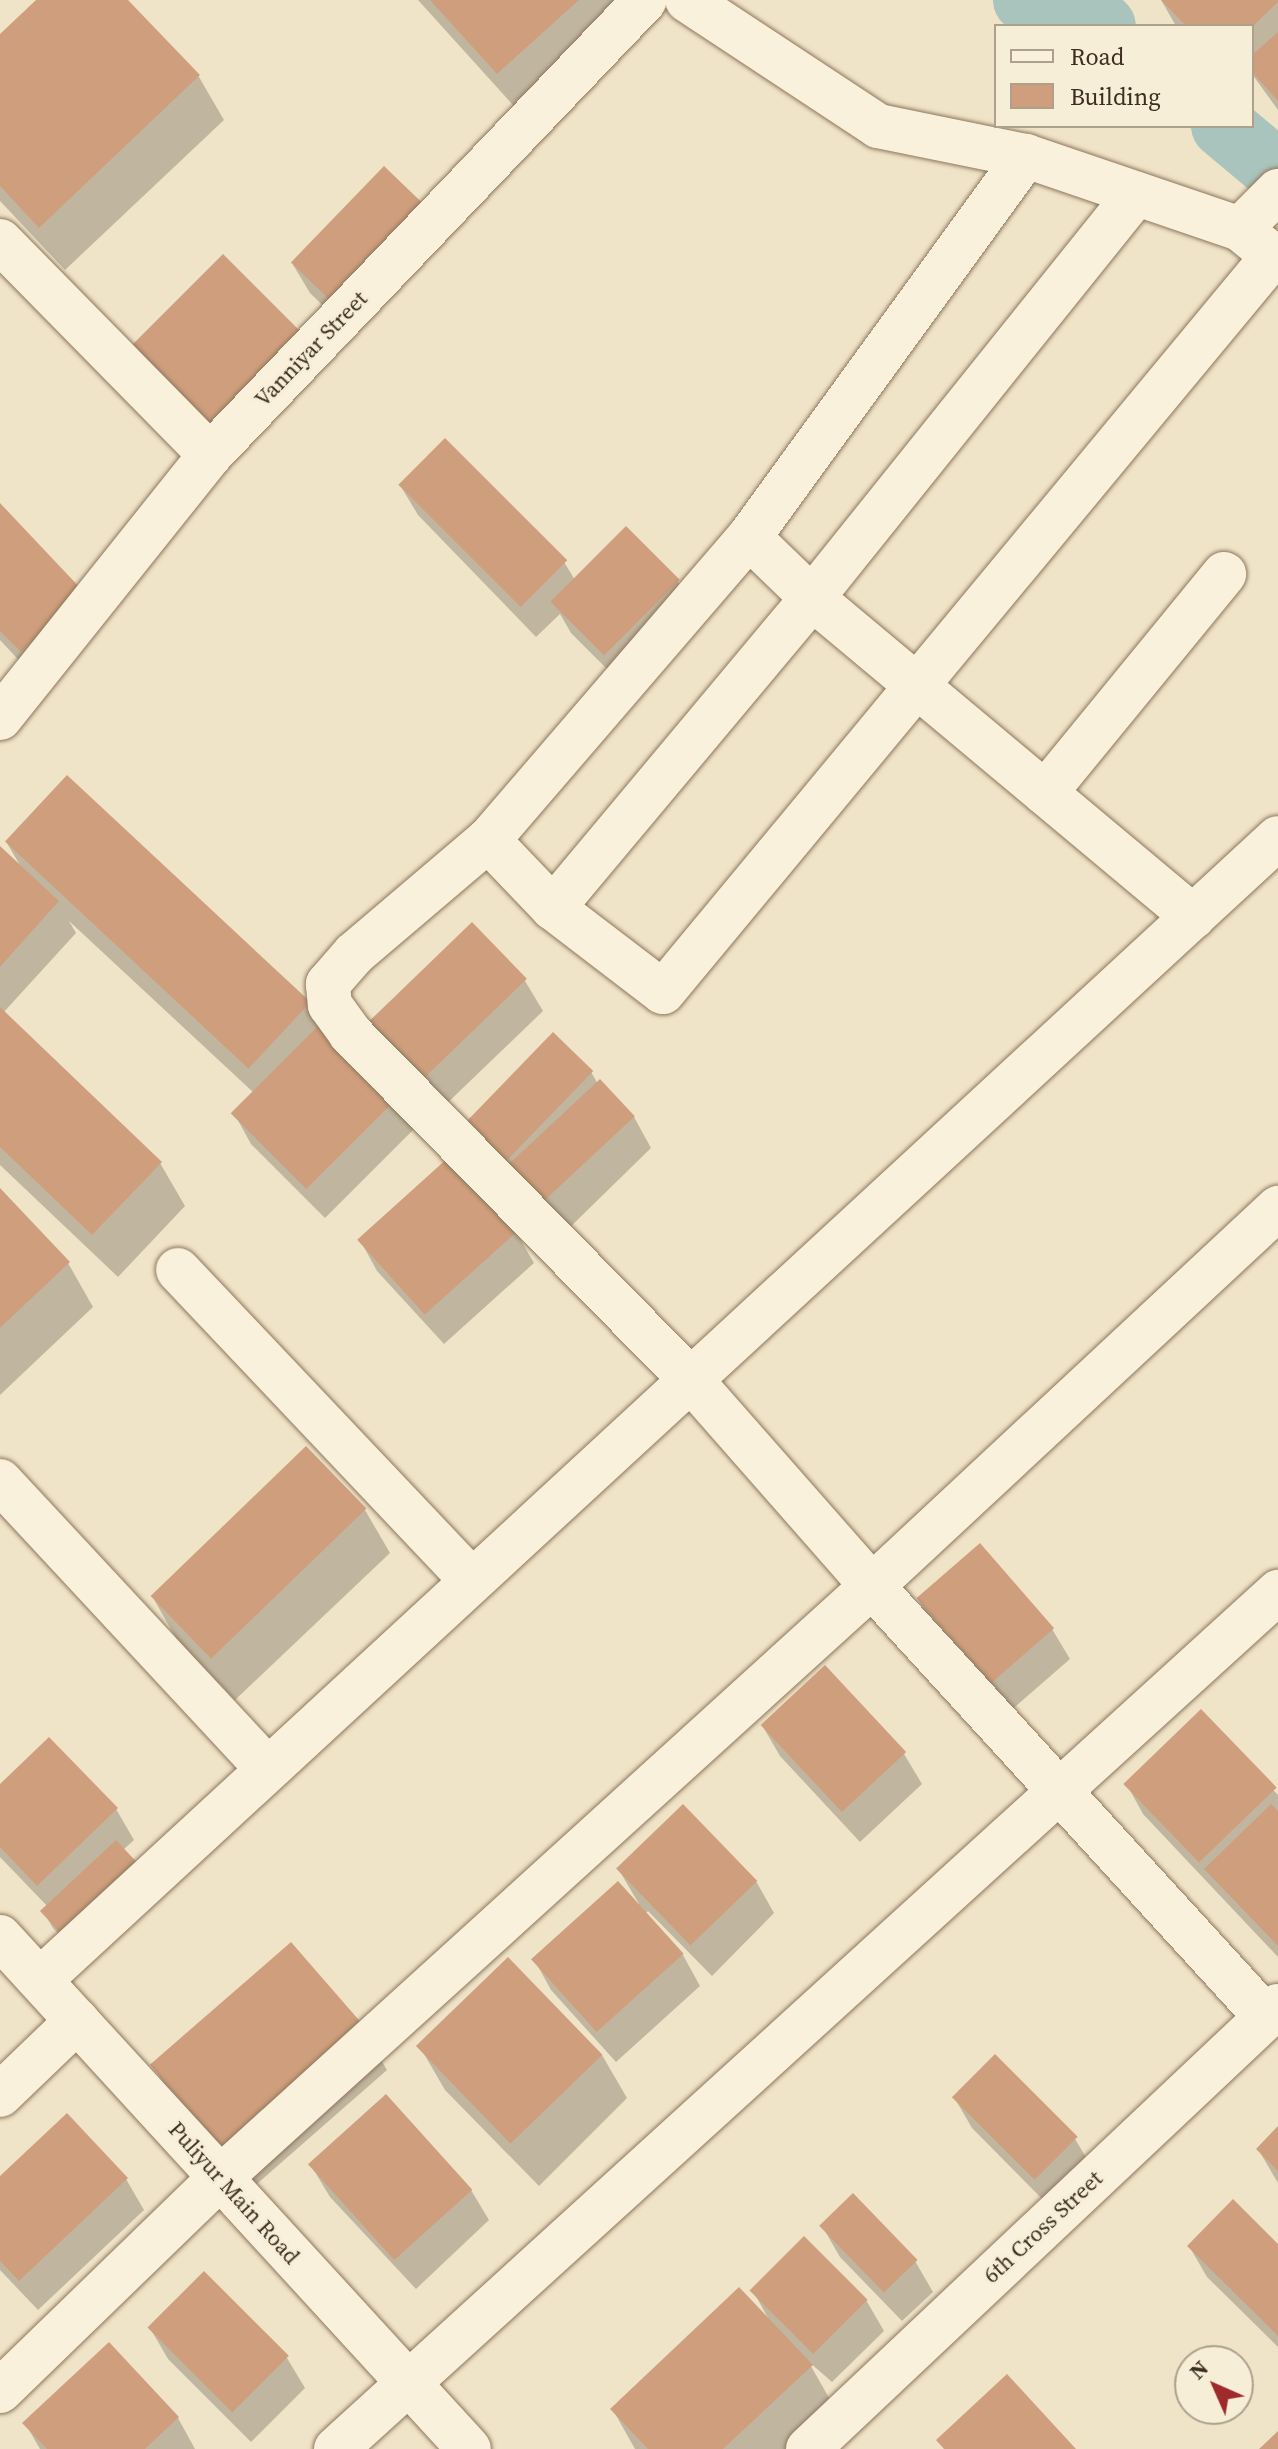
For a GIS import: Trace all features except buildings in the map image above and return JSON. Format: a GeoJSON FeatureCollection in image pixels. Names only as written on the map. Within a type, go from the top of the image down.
{"type":"FeatureCollection","features":[{"type":"Feature","properties":{"kind":"street","name":"Vanniyar Street"},"geometry":{"type":"LineString","coordinates":[[0,718],[210,455],[645,0]]}},
{"type":"Feature","properties":{"kind":"street"},"geometry":{"type":"LineString","coordinates":[[488,840],[553,908],[663,992],[1276,258],[1240,229],[1026,156],[878,126],[687,0]]}},
{"type":"Feature","properties":{"kind":"street"},"geometry":{"type":"LineString","coordinates":[[1026,156],[749,537],[488,840],[354,954],[328,984],[330,1005],[350,1033],[691,1380],[872,1586],[1058,1789],[1272,2011]]}},
{"type":"Feature","properties":{"kind":"street"},"geometry":{"type":"LineString","coordinates":[[1240,229],[1278,191]]}},
{"type":"Feature","properties":{"kind":"street"},"geometry":{"type":"LineString","coordinates":[[553,908],[812,598],[1136,194]]}},
{"type":"Feature","properties":{"kind":"street"},"geometry":{"type":"LineString","coordinates":[[0,241],[210,455]]}},
{"type":"Feature","properties":{"kind":"street"},"geometry":{"type":"LineString","coordinates":[[749,537],[812,598],[1193,917]]}},
{"type":"Feature","properties":{"kind":"street"},"geometry":{"type":"LineString","coordinates":[[1045,793],[1224,574]]}},
{"type":"Feature","properties":{"kind":"street"},"geometry":{"type":"LineString","coordinates":[[40,1980],[1278,838]]}},
{"type":"Feature","properties":{"kind":"street"},"geometry":{"type":"LineString","coordinates":[[0,2391],[220,2178],[872,1586],[1278,1208]]}},
{"type":"Feature","properties":{"kind":"street"},"geometry":{"type":"LineString","coordinates":[[178,1270],[471,1580]]}},
{"type":"Feature","properties":{"kind":"street"},"geometry":{"type":"LineString","coordinates":[[0,1481],[267,1768]]}},
{"type":"Feature","properties":{"kind":"street"},"geometry":{"type":"LineString","coordinates":[[336,2449],[1278,1592]]}},
{"type":"Feature","properties":{"kind":"street","name":"Puliyur Main Road"},"geometry":{"type":"LineString","coordinates":[[0,1937],[469,2449]]}},
{"type":"Feature","properties":{"kind":"street","name":"6th Cross Street"},"geometry":{"type":"LineString","coordinates":[[808,2449],[1272,2011]]}},
{"type":"Feature","properties":{"kind":"street"},"geometry":{"type":"LineString","coordinates":[[0,2095],[77,2021]]}},
{"type":"Feature","properties":{"kind":"waterway"},"geometry":{"type":"LineString","coordinates":[[1025,0],[1098,24]]}},
{"type":"Feature","properties":{"kind":"waterway"},"geometry":{"type":"LineString","coordinates":[[1225,128],[1278,172]]}}]}
